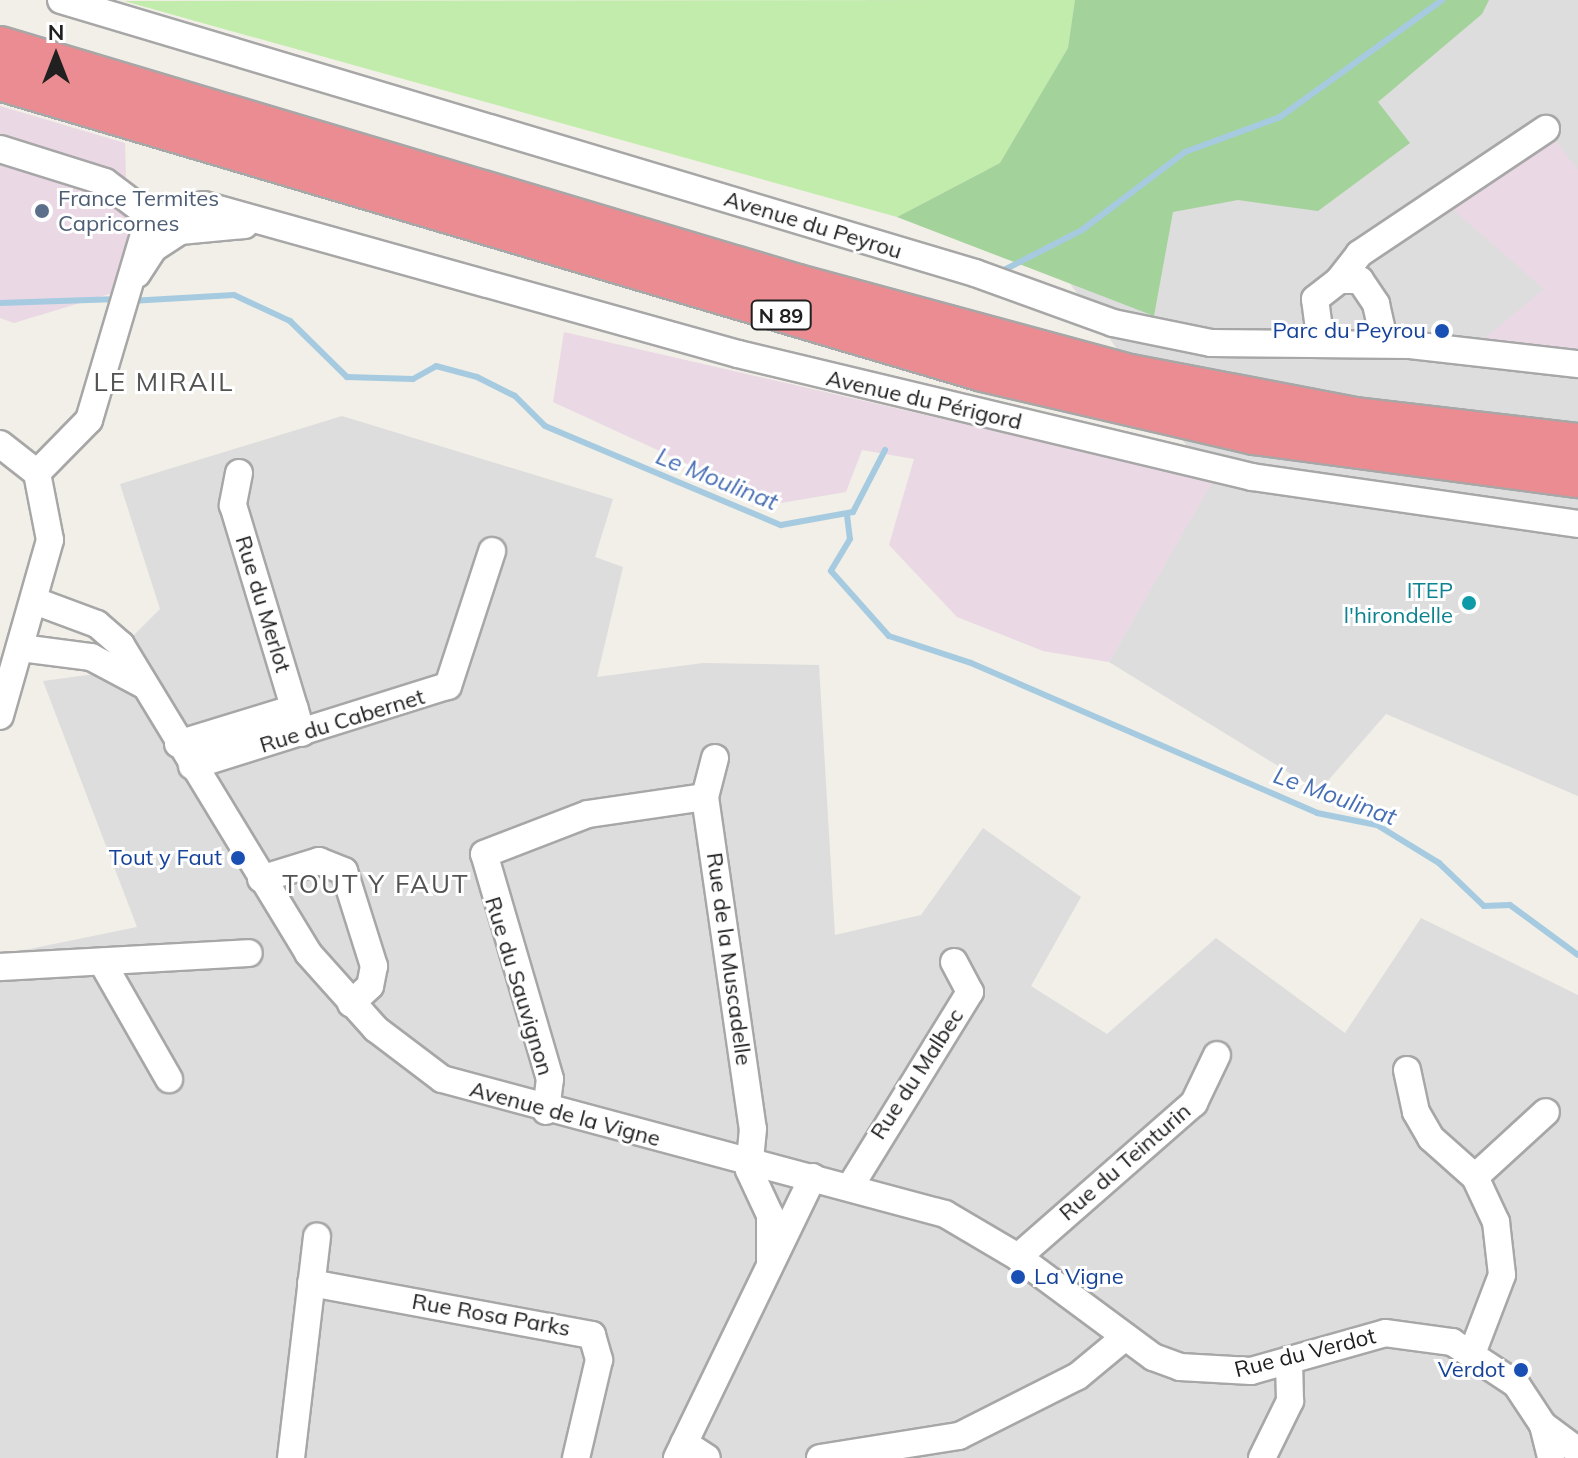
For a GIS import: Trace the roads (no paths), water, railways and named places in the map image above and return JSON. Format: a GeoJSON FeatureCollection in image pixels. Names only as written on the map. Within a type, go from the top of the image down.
{"type":"FeatureCollection","features":[{"type":"Feature","properties":{"kind":"highway","name":"N 89"},"geometry":{"type":"LineString","coordinates":[[0,46],[798,284],[1130,374],[1356,417],[1578,443]]}},
{"type":"Feature","properties":{"kind":"highway","name":"N 89"},"geometry":{"type":"LineString","coordinates":[[0,81],[983,372],[1254,435],[1578,478]]}},
{"type":"Feature","properties":{"kind":"street","name":"Avenue du Peyrou"},"geometry":{"type":"LineString","coordinates":[[61,0],[975,273],[1113,323],[1211,343],[1385,344],[1578,364]]}},
{"type":"Feature","properties":{"kind":"street"},"geometry":{"type":"LineString","coordinates":[[1321,344],[1315,299],[1339,280],[1359,254],[1546,129]]}},
{"type":"Feature","properties":{"kind":"street"},"geometry":{"type":"LineString","coordinates":[[0,149],[105,182],[157,219],[185,229]]}},
{"type":"Feature","properties":{"kind":"street","name":"Avenue du Périgord"},"geometry":{"type":"LineString","coordinates":[[157,219],[204,205],[815,374],[1252,477],[1578,524]]}},
{"type":"Feature","properties":{"kind":"street"},"geometry":{"type":"LineString","coordinates":[[126,300],[144,262],[157,219]]}},
{"type":"Feature","properties":{"kind":"street"},"geometry":{"type":"LineString","coordinates":[[37,473],[89,420],[126,300],[138,241],[157,219]]}},
{"type":"Feature","properties":{"kind":"street","name":"Avenue du Périgord"},"geometry":{"type":"LineString","coordinates":[[185,229],[281,227]]}},
{"type":"Feature","properties":{"kind":"street"},"geometry":{"type":"LineString","coordinates":[[144,262],[185,229]]}},
{"type":"Feature","properties":{"kind":"street"},"geometry":{"type":"LineString","coordinates":[[1339,280],[1360,280],[1376,304],[1385,344]]}},
{"type":"Feature","properties":{"kind":"street"},"geometry":{"type":"LineString","coordinates":[[0,444],[37,473],[50,540],[35,601],[12,659],[0,716]]}},
{"type":"Feature","properties":{"kind":"street","name":"Rue du Merlot"},"geometry":{"type":"LineString","coordinates":[[239,473],[233,505],[298,721]]}},
{"type":"Feature","properties":{"kind":"street","name":"Rue du Cabernet"},"geometry":{"type":"LineString","coordinates":[[185,755],[298,721],[448,686],[492,551]]}},
{"type":"Feature","properties":{"kind":"street","name":"Avenue de la Vigne"},"geometry":{"type":"LineString","coordinates":[[35,601],[110,633],[261,879],[351,1004],[442,1079],[546,1111],[749,1161]]}},
{"type":"Feature","properties":{"kind":"street"},"geometry":{"type":"LineString","coordinates":[[12,659],[91,657],[142,684]]}},
{"type":"Feature","properties":{"kind":"street","name":"Rue de la Muscadelle"},"geometry":{"type":"LineString","coordinates":[[715,758],[705,797],[753,1129],[749,1161]]}},
{"type":"Feature","properties":{"kind":"street","name":"Rue du Sauvignon"},"geometry":{"type":"LineString","coordinates":[[546,1111],[550,1079],[484,854],[588,814],[705,797]]}},
{"type":"Feature","properties":{"kind":"street"},"geometry":{"type":"LineString","coordinates":[[261,879],[319,861],[344,871],[374,966],[370,986],[351,1004]]}},
{"type":"Feature","properties":{"kind":"street"},"geometry":{"type":"LineString","coordinates":[[0,967],[249,953]]}},
{"type":"Feature","properties":{"kind":"street"},"geometry":{"type":"LineString","coordinates":[[102,962],[169,1079]]}},
{"type":"Feature","properties":{"kind":"street","name":"Rue du Malbec"},"geometry":{"type":"LineString","coordinates":[[850,1187],[970,992],[954,962]]}},
{"type":"Feature","properties":{"kind":"street","name":"Rue du Teinturin"},"geometry":{"type":"LineString","coordinates":[[1018,1257],[1194,1103],[1217,1055]]}},
{"type":"Feature","properties":{"kind":"street"},"geometry":{"type":"LineString","coordinates":[[1407,1070],[1431,1138],[1475,1177],[1496,1222],[1502,1275],[1473,1351]]}},
{"type":"Feature","properties":{"kind":"street"},"geometry":{"type":"LineString","coordinates":[[1475,1177],[1546,1112]]}},
{"type":"Feature","properties":{"kind":"street"},"geometry":{"type":"LineString","coordinates":[[749,1161],[770,1215],[770,1260]]}},
{"type":"Feature","properties":{"kind":"street","name":"Rue du Verdot"},"geometry":{"type":"LineString","coordinates":[[749,1161],[945,1214],[1018,1257],[1153,1357],[1196,1370],[1251,1371],[1385,1333],[1431,1336],[1473,1351],[1513,1381],[1543,1425],[1578,1451]]}},
{"type":"Feature","properties":{"kind":"street"},"geometry":{"type":"LineString","coordinates":[[707,1458],[681,1451],[770,1260],[813,1177]]}},
{"type":"Feature","properties":{"kind":"street"},"geometry":{"type":"LineString","coordinates":[[291,1458],[317,1237]]}},
{"type":"Feature","properties":{"kind":"street","name":"Rue Rosa Parks"},"geometry":{"type":"LineString","coordinates":[[311,1283],[592,1335],[599,1360],[576,1458]]}},
{"type":"Feature","properties":{"kind":"street"},"geometry":{"type":"LineString","coordinates":[[820,1458],[959,1436],[1078,1376],[1125,1337]]}},
{"type":"Feature","properties":{"kind":"street"},"geometry":{"type":"LineString","coordinates":[[1262,1458],[1290,1401],[1289,1360]]}},
{"type":"Feature","properties":{"kind":"street","name":"Rue du Verdot"},"geometry":{"type":"LineString","coordinates":[[1543,1425],[1551,1458]]}},
{"type":"Feature","properties":{"kind":"waterway"},"geometry":{"type":"LineString","coordinates":[[1004,270],[1082,230],[1185,152],[1280,117],[1442,0]]}},
{"type":"Feature","properties":{"kind":"waterway","name":"Le Moulinat"},"geometry":{"type":"LineString","coordinates":[[130,301],[234,295],[290,321],[347,377],[413,379],[436,366],[477,377],[515,396],[545,426],[781,525],[853,512],[885,450]]}},
{"type":"Feature","properties":{"kind":"waterway","name":"Le Moulinat"},"geometry":{"type":"LineString","coordinates":[[0,303],[119,299]]}},
{"type":"Feature","properties":{"kind":"waterway","name":"Le Moulinat"},"geometry":{"type":"LineString","coordinates":[[847,515],[850,539],[831,571],[889,636],[971,663],[1317,813],[1377,825],[1439,863],[1484,906],[1510,905],[1578,955]]}},
{"type":"Feature","properties":{"kind":"place","name":"France Termites Capricornes"},"geometry":{"type":"Point","coordinates":[42,211]}},
{"type":"Feature","properties":{"kind":"place","name":"Parc du Peyrou"},"geometry":{"type":"Point","coordinates":[1442,331]}},
{"type":"Feature","properties":{"kind":"place","name":"ITEP l'hirondelle"},"geometry":{"type":"Point","coordinates":[1469,603]}},
{"type":"Feature","properties":{"kind":"place","name":"Tout y Faut"},"geometry":{"type":"Point","coordinates":[238,858]}},
{"type":"Feature","properties":{"kind":"place","name":"La Vigne"},"geometry":{"type":"Point","coordinates":[1018,1277]}},
{"type":"Feature","properties":{"kind":"place","name":"Verdot"},"geometry":{"type":"Point","coordinates":[1521,1370]}},
{"type":"Feature","properties":{"kind":"district","name":"LE MIRAIL"},"geometry":{"type":"Point","coordinates":[164,382]}},
{"type":"Feature","properties":{"kind":"district","name":"TOUT Y FAUT"},"geometry":{"type":"Point","coordinates":[376,884]}}]}
